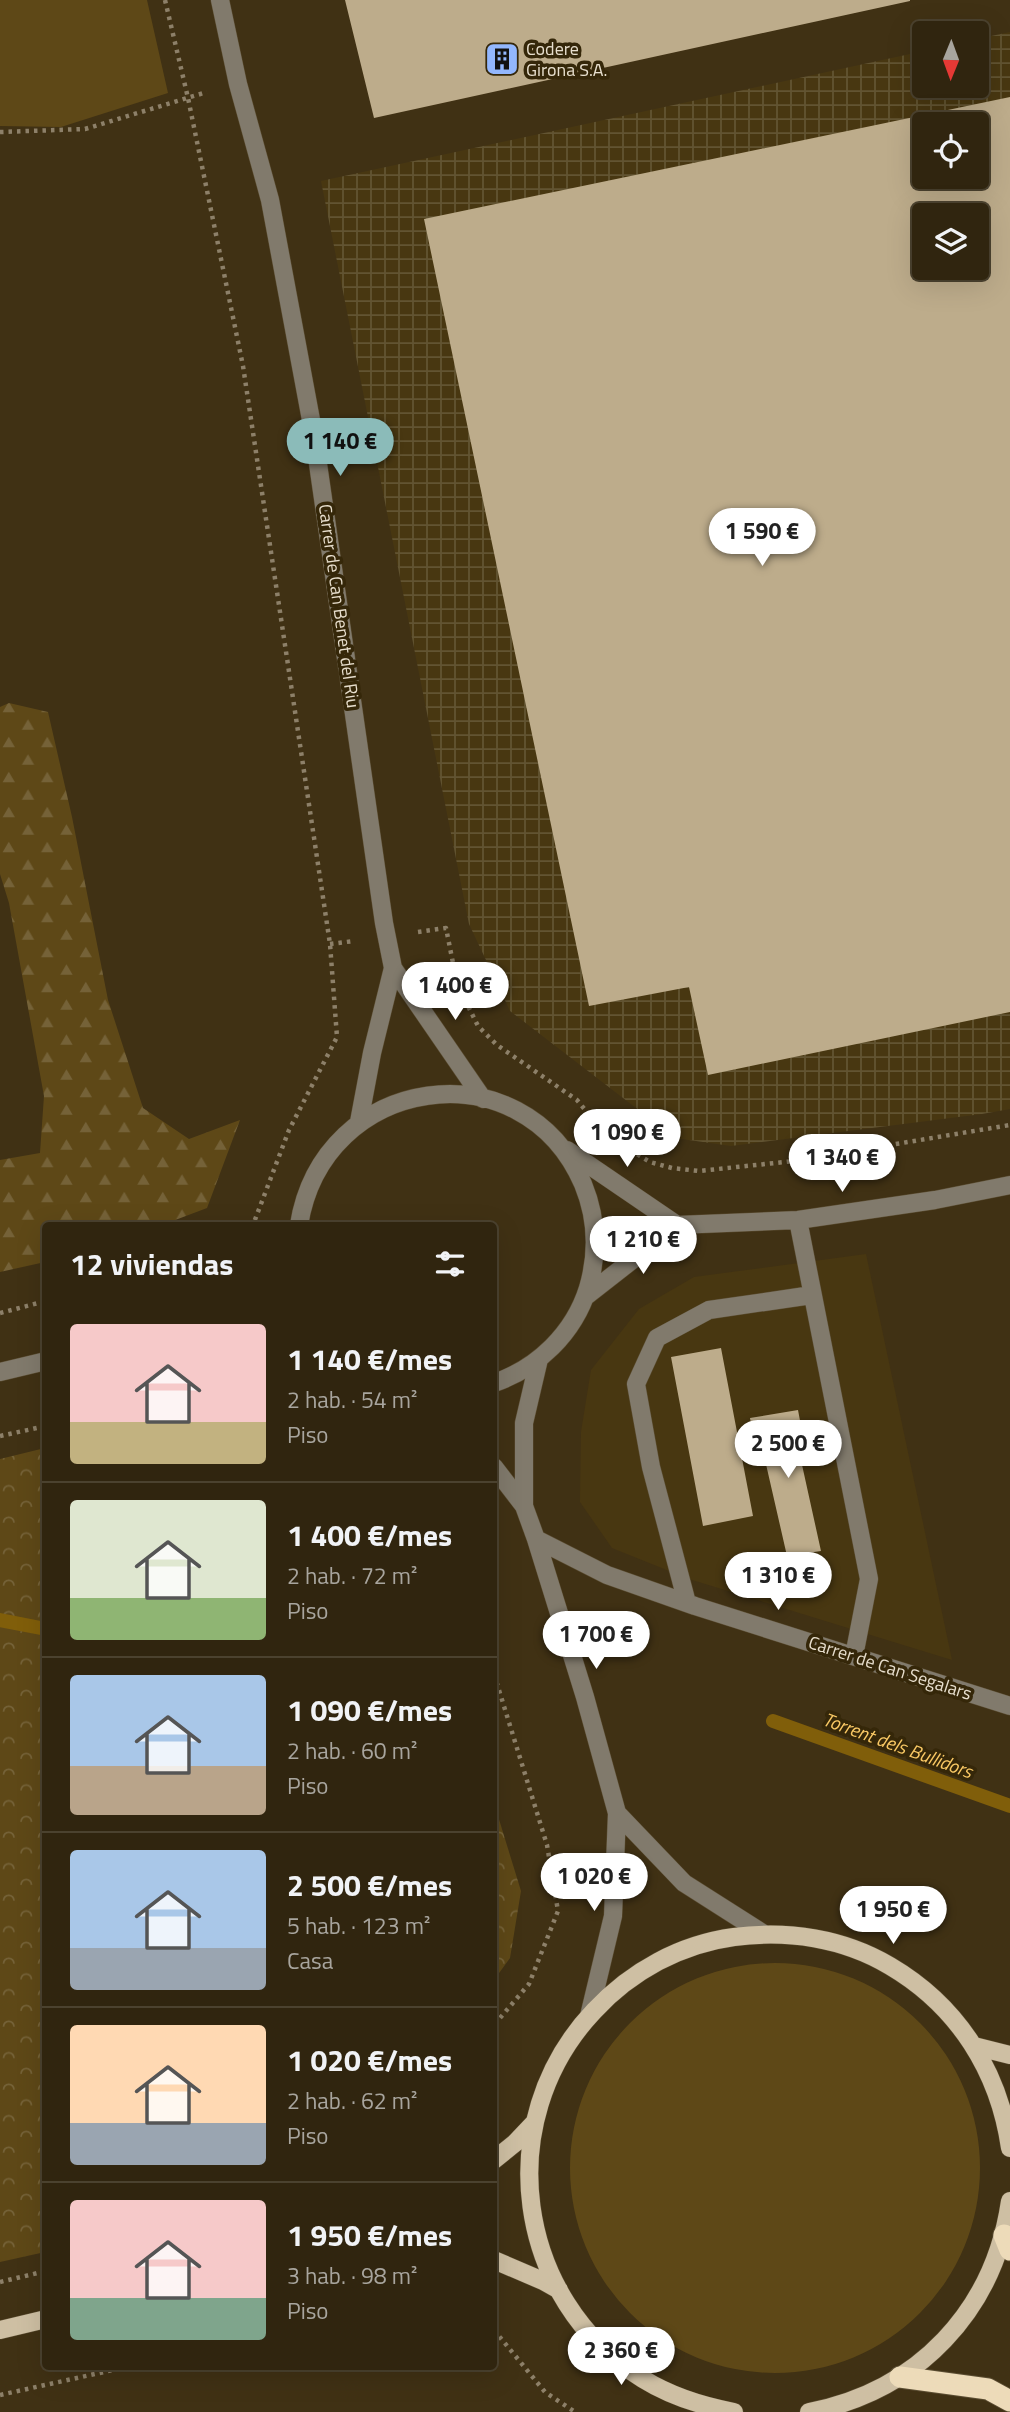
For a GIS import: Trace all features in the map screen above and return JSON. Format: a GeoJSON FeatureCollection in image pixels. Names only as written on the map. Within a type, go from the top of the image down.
{"type":"FeatureCollection","features":[{"type":"Feature","properties":{"kind":"highway"},"geometry":{"type":"LineString","coordinates":[[900,2377],[988,2389],[1010,2401]]}},
{"type":"Feature","properties":{"kind":"main road"},"geometry":{"type":"LineString","coordinates":[[734,2412],[690,2406],[643,2379],[612,2356],[585,2328],[559,2291],[541,2250],[531,2209],[529,2166],[534,2123],[554,2066],[589,2016],[617,1988],[668,1956],[724,1938],[764,1934],[838,1943],[884,1962],[905,1975],[935,1998],[960,2025],[995,2087],[1010,2148]]}},
{"type":"Feature","properties":{"kind":"main road"},"geometry":{"type":"LineString","coordinates":[[974,2046],[1010,2055]]}},
{"type":"Feature","properties":{"kind":"main road"},"geometry":{"type":"LineString","coordinates":[[497,2158],[534,2123]]}},
{"type":"Feature","properties":{"kind":"main road"},"geometry":{"type":"LineString","coordinates":[[809,2412],[841,2408],[900,2377],[936,2350],[966,2316],[1007,2243],[1010,2202]]}},
{"type":"Feature","properties":{"kind":"main road"},"geometry":{"type":"LineString","coordinates":[[497,2261],[543,2281],[559,2291]]}},
{"type":"Feature","properties":{"kind":"main road"},"geometry":{"type":"LineString","coordinates":[[0,2330],[42,2320]]}},
{"type":"Feature","properties":{"kind":"street","name":"Carrer de Can Benet del Riu"},"geometry":{"type":"LineString","coordinates":[[220,0],[238,84],[270,200],[312,423],[393,968],[483,1099]]}},
{"type":"Feature","properties":{"kind":"street","name":"Carrer de Can Benet del Riu"},"geometry":{"type":"LineString","coordinates":[[359,1122],[372,1053],[393,968]]}},
{"type":"Feature","properties":{"kind":"street"},"geometry":{"type":"LineString","coordinates":[[298,1220],[309,1184],[322,1161],[333,1146],[359,1122],[409,1098],[446,1094],[483,1099],[523,1115],[556,1142],[677,1225]]}},
{"type":"Feature","properties":{"kind":"street"},"geometry":{"type":"LineString","coordinates":[[497,1382],[539,1359],[566,1331],[585,1297],[595,1257],[593,1216],[580,1177],[556,1142]]}},
{"type":"Feature","properties":{"kind":"street"},"geometry":{"type":"LineString","coordinates":[[585,1297],[677,1225],[798,1220],[935,1200],[1010,1185]]}},
{"type":"Feature","properties":{"kind":"street"},"geometry":{"type":"LineString","coordinates":[[798,1220],[869,1579],[854,1656]]}},
{"type":"Feature","properties":{"kind":"street"},"geometry":{"type":"LineString","coordinates":[[687,1603],[651,1467],[636,1384],[657,1338],[709,1310],[812,1295]]}},
{"type":"Feature","properties":{"kind":"street"},"geometry":{"type":"LineString","coordinates":[[524,1506],[524,1423],[539,1359]]}},
{"type":"Feature","properties":{"kind":"street"},"geometry":{"type":"LineString","coordinates":[[0,1372],[42,1362]]}},
{"type":"Feature","properties":{"kind":"street"},"geometry":{"type":"LineString","coordinates":[[497,1471],[524,1506],[536,1539],[585,1697],[617,1813],[613,1916],[589,2016]]}},
{"type":"Feature","properties":{"kind":"street","name":"Carrer de Can Segalars"},"geometry":{"type":"LineString","coordinates":[[536,1539],[607,1575],[1010,1706]]}},
{"type":"Feature","properties":{"kind":"street"},"geometry":{"type":"LineString","coordinates":[[617,1813],[684,1883],[764,1934]]}},
{"type":"Feature","properties":{"kind":"path"},"geometry":{"type":"LineString","coordinates":[[166,0],[243,366],[330,944],[337,1037],[289,1130],[254,1222]]}},
{"type":"Feature","properties":{"kind":"path"},"geometry":{"type":"LineString","coordinates":[[0,132],[85,129],[238,84]]}},
{"type":"Feature","properties":{"kind":"path"},"geometry":{"type":"LineString","coordinates":[[387,936],[446,928],[455,973],[478,1026],[497,1045],[577,1100],[591,1117],[616,1139],[650,1162],[699,1171],[746,1167],[1010,1125]]}},
{"type":"Feature","properties":{"kind":"path"},"geometry":{"type":"LineString","coordinates":[[0,1314],[42,1302]]}},
{"type":"Feature","properties":{"kind":"path"},"geometry":{"type":"LineString","coordinates":[[0,1436],[42,1427]]}},
{"type":"Feature","properties":{"kind":"path"},"geometry":{"type":"LineString","coordinates":[[497,1684],[547,1845],[558,1911],[529,1984],[497,2021]]}},
{"type":"Feature","properties":{"kind":"path"},"geometry":{"type":"LineString","coordinates":[[0,2282],[42,2272]]}},
{"type":"Feature","properties":{"kind":"path"},"geometry":{"type":"LineString","coordinates":[[497,2334],[545,2392],[575,2412]]}},
{"type":"Feature","properties":{"kind":"path"},"geometry":{"type":"LineString","coordinates":[[0,2395],[113,2370]]}},
{"type":"Feature","properties":{"kind":"shaded area"},"geometry":{"type":"Polygon","coordinates":[[[1010,32],[1010,1109],[731,1146],[675,1138],[510,1011],[469,924],[321,181],[912,54],[912,98],[989,98],[989,36],[1010,32]]]}},
{"type":"Feature","properties":{"kind":"shaded area"},"geometry":{"type":"Polygon","coordinates":[[[866,1254],[952,1660],[689,1579],[612,1548],[580,1502],[581,1432],[591,1370],[639,1309],[694,1277],[866,1254]]]}},
{"type":"Feature","properties":{"kind":"green space"},"geometry":{"type":"Polygon","coordinates":[[[0,0],[147,0],[168,93],[61,127],[0,126],[0,0]]]}},
{"type":"Feature","properties":{"kind":"green space"},"geometry":{"type":"Polygon","coordinates":[[[9,703],[48,712],[108,1000],[143,1108],[189,1139],[240,1120],[207,1208],[170,1222],[42,1222],[42,1263],[0,1272],[0,1160],[40,1153],[44,1096],[9,903],[0,874],[0,707],[9,703]]]}},
{"type":"Feature","properties":{"kind":"green space"},"geometry":{"type":"Polygon","coordinates":[[[42,1449],[42,2253],[0,2262],[0,1459],[42,1449]]]}},
{"type":"Feature","properties":{"kind":"green space"},"geometry":{"type":"Polygon","coordinates":[[[497,1813],[521,1891],[510,1958],[497,1976],[497,1813]]]}},
{"type":"Feature","properties":{"kind":"green space"},"geometry":{"type":"Polygon","coordinates":[[[775,1963],[815,1967],[854,1978],[889,1997],[920,2023],[946,2054],[965,2089],[976,2128],[980,2168],[976,2208],[965,2247],[946,2282],[920,2313],[889,2339],[854,2358],[815,2369],[775,2373],[735,2369],[696,2358],[661,2339],[630,2313],[604,2282],[585,2247],[574,2208],[570,2168],[574,2128],[585,2089],[604,2054],[630,2023],[661,1997],[696,1978],[735,1967],[775,1963]]]}},
{"type":"Feature","properties":{"kind":"building","name":"Codere Girona S.A."},"geometry":{"type":"Polygon","coordinates":[[[345,0],[910,0],[910,1],[374,118],[345,0]]]}},
{"type":"Feature","properties":{"kind":"building"},"geometry":{"type":"Polygon","coordinates":[[[1010,97],[1010,1012],[708,1075],[689,987],[589,1006],[424,219],[912,117],[912,189],[989,189],[989,112],[938,112],[1010,97]]]}},
{"type":"Feature","properties":{"kind":"building"},"geometry":{"type":"Polygon","coordinates":[[[721,1348],[753,1516],[703,1526],[671,1357],[721,1348]]]}},
{"type":"Feature","properties":{"kind":"building"},"geometry":{"type":"Polygon","coordinates":[[[798,1410],[802,1431],[795,1433],[821,1551],[787,1556],[760,1438],[754,1440],[750,1418],[798,1410]]]}},
{"type":"Feature","properties":{"kind":"waterway","name":"Torrent dels Bullidors"},"geometry":{"type":"LineString","coordinates":[[0,1620],[42,1628]]}},
{"type":"Feature","properties":{"kind":"waterway","name":"Torrent dels Bullidors"},"geometry":{"type":"LineString","coordinates":[[773,1721],[1010,1806]]}},
{"type":"Feature","properties":{"kind":"place","name":"Codere Girona S.A."},"geometry":{"type":"Point","coordinates":[502,59]}}]}
